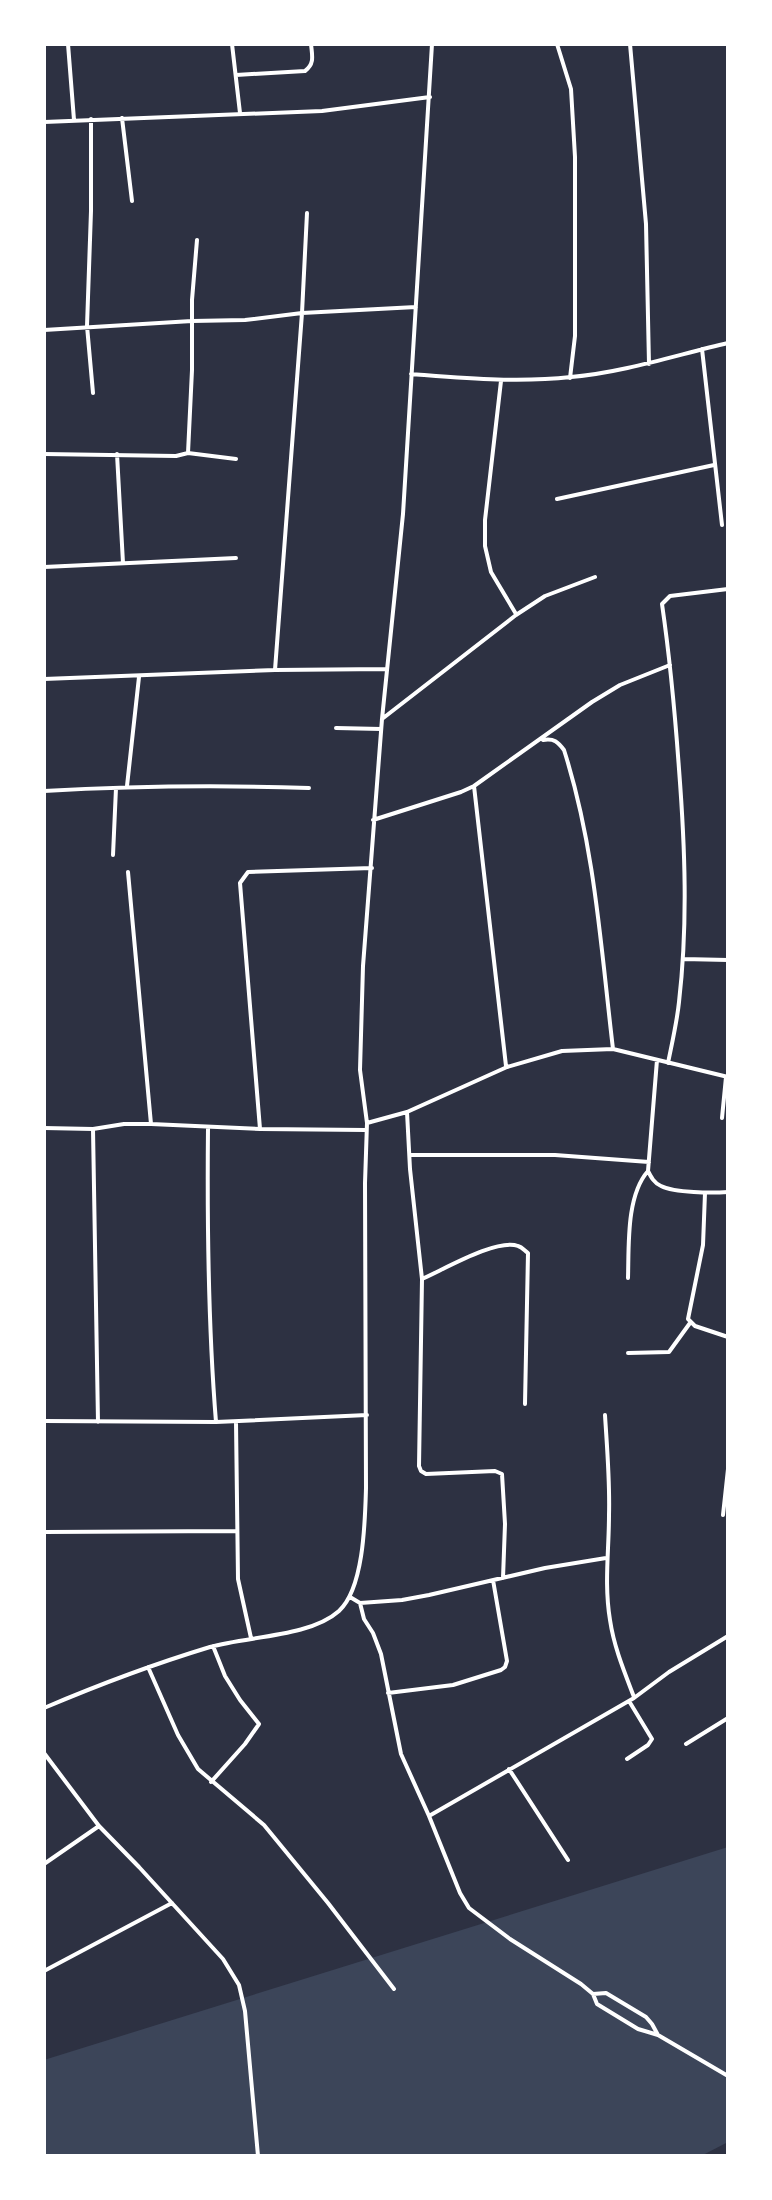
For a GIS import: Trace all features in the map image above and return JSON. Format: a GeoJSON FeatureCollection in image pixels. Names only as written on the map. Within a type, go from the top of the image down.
{"type":"FeatureCollection","features":[{"type":"Feature","properties":{"kind":"street"},"geometry":{"type":"LineString","coordinates":[[68,44],[74,120]]}},
{"type":"Feature","properties":{"kind":"street"},"geometry":{"type":"LineString","coordinates":[[232,44],[240,113]]}},
{"type":"Feature","properties":{"kind":"street"},"geometry":{"type":"LineString","coordinates":[[236,75],[305,71],[313,61],[311,44]]}},
{"type":"Feature","properties":{"kind":"street"},"geometry":{"type":"LineString","coordinates":[[44,1708],[148,1667],[213,1646],[308,1628],[325,1621],[339,1611],[350,1597],[365,1535],[366,1127],[360,1070],[363,966],[381,729],[403,514],[432,44]]}},
{"type":"Feature","properties":{"kind":"street"},"geometry":{"type":"LineString","coordinates":[[557,44],[571,89],[575,157],[575,336],[570,378]]}},
{"type":"Feature","properties":{"kind":"street"},"geometry":{"type":"LineString","coordinates":[[630,44],[646,224],[649,364]]}},
{"type":"Feature","properties":{"kind":"street"},"geometry":{"type":"LineString","coordinates":[[44,122],[322,111],[430,97]]}},
{"type":"Feature","properties":{"kind":"street"},"geometry":{"type":"LineString","coordinates":[[122,118],[132,201]]}},
{"type":"Feature","properties":{"kind":"street"},"geometry":{"type":"LineString","coordinates":[[91,119],[87,326],[93,393]]}},
{"type":"Feature","properties":{"kind":"street"},"geometry":{"type":"LineString","coordinates":[[275,670],[307,213]]}},
{"type":"Feature","properties":{"kind":"street"},"geometry":{"type":"LineString","coordinates":[[188,453],[197,240]]}},
{"type":"Feature","properties":{"kind":"street"},"geometry":{"type":"LineString","coordinates":[[44,330],[245,320],[302,313],[416,307]]}},
{"type":"Feature","properties":{"kind":"street"},"geometry":{"type":"LineString","coordinates":[[410,374],[501,381],[570,378],[649,364],[728,343]]}},
{"type":"Feature","properties":{"kind":"street"},"geometry":{"type":"LineString","coordinates":[[702,349],[722,525]]}},
{"type":"Feature","properties":{"kind":"street"},"geometry":{"type":"LineString","coordinates":[[501,381],[485,520],[485,546],[491,572],[516,615]]}},
{"type":"Feature","properties":{"kind":"street"},"geometry":{"type":"LineString","coordinates":[[44,454],[176,456],[188,453],[236,459]]}},
{"type":"Feature","properties":{"kind":"street"},"geometry":{"type":"LineString","coordinates":[[117,454],[123,563]]}},
{"type":"Feature","properties":{"kind":"street"},"geometry":{"type":"LineString","coordinates":[[557,499],[714,465]]}},
{"type":"Feature","properties":{"kind":"street"},"geometry":{"type":"LineString","coordinates":[[44,567],[236,558]]}},
{"type":"Feature","properties":{"kind":"street"},"geometry":{"type":"LineString","coordinates":[[382,719],[516,615],[545,596],[595,577]]}},
{"type":"Feature","properties":{"kind":"street"},"geometry":{"type":"LineString","coordinates":[[668,1063],[679,1004],[683,959],[684,843],[671,665],[662,604],[670,596],[728,589]]}},
{"type":"Feature","properties":{"kind":"street"},"geometry":{"type":"LineString","coordinates":[[373,820],[474,786],[592,702],[620,685],[671,665]]}},
{"type":"Feature","properties":{"kind":"street"},"geometry":{"type":"LineString","coordinates":[[44,679],[387,669]]}},
{"type":"Feature","properties":{"kind":"street"},"geometry":{"type":"LineString","coordinates":[[126,787],[139,677]]}},
{"type":"Feature","properties":{"kind":"street"},"geometry":{"type":"LineString","coordinates":[[336,728],[381,729]]}},
{"type":"Feature","properties":{"kind":"street"},"geometry":{"type":"LineString","coordinates":[[541,740],[558,742],[564,750],[583,821],[613,1049]]}},
{"type":"Feature","properties":{"kind":"street"},"geometry":{"type":"LineString","coordinates":[[44,791],[233,785],[309,788]]}},
{"type":"Feature","properties":{"kind":"street"},"geometry":{"type":"LineString","coordinates":[[474,786],[507,1067]]}},
{"type":"Feature","properties":{"kind":"street"},"geometry":{"type":"LineString","coordinates":[[113,855],[116,788]]}},
{"type":"Feature","properties":{"kind":"street"},"geometry":{"type":"LineString","coordinates":[[260,1129],[240,883],[248,872],[372,868]]}},
{"type":"Feature","properties":{"kind":"street"},"geometry":{"type":"LineString","coordinates":[[128,872],[151,1124]]}},
{"type":"Feature","properties":{"kind":"street"},"geometry":{"type":"LineString","coordinates":[[683,959],[728,960]]}},
{"type":"Feature","properties":{"kind":"street"},"geometry":{"type":"LineString","coordinates":[[44,1128],[93,1129],[124,1124],[260,1129],[366,1127],[507,1067],[562,1051],[613,1049],[727,1077],[722,1118]]}},
{"type":"Feature","properties":{"kind":"street"},"geometry":{"type":"LineString","coordinates":[[628,1278],[630,1226],[635,1199],[648,1171],[657,1060]]}},
{"type":"Feature","properties":{"kind":"street"},"geometry":{"type":"LineString","coordinates":[[407,1112],[422,1279],[419,1466],[426,1474],[495,1471],[502,1474],[505,1524],[503,1578]]}},
{"type":"Feature","properties":{"kind":"street"},"geometry":{"type":"LineString","coordinates":[[208,1127],[206,1254],[216,1422]]}},
{"type":"Feature","properties":{"kind":"street"},"geometry":{"type":"LineString","coordinates":[[93,1129],[98,1422]]}},
{"type":"Feature","properties":{"kind":"street"},"geometry":{"type":"LineString","coordinates":[[410,1155],[555,1155],[649,1162]]}},
{"type":"Feature","properties":{"kind":"street"},"geometry":{"type":"LineString","coordinates":[[648,1171],[661,1187],[705,1193],[728,1192]]}},
{"type":"Feature","properties":{"kind":"street"},"geometry":{"type":"LineString","coordinates":[[628,1353],[669,1352],[690,1323],[688,1315],[703,1245],[705,1193]]}},
{"type":"Feature","properties":{"kind":"street"},"geometry":{"type":"LineString","coordinates":[[422,1279],[498,1246],[514,1244],[528,1253],[525,1404]]}},
{"type":"Feature","properties":{"kind":"street"},"geometry":{"type":"LineString","coordinates":[[690,1323],[728,1338]]}},
{"type":"Feature","properties":{"kind":"street"},"geometry":{"type":"LineString","coordinates":[[44,1421],[236,1422],[367,1415]]}},
{"type":"Feature","properties":{"kind":"street"},"geometry":{"type":"LineString","coordinates":[[605,1415],[610,1516],[606,1558],[609,1615],[632,1699],[652,1739],[627,1759]]}},
{"type":"Feature","properties":{"kind":"street"},"geometry":{"type":"LineString","coordinates":[[236,1422],[238,1579],[251,1638]]}},
{"type":"Feature","properties":{"kind":"street"},"geometry":{"type":"LineString","coordinates":[[723,1515],[728,1473]]}},
{"type":"Feature","properties":{"kind":"street"},"geometry":{"type":"LineString","coordinates":[[44,1532],[236,1531]]}},
{"type":"Feature","properties":{"kind":"street"},"geometry":{"type":"LineString","coordinates":[[350,1597],[360,1603],[402,1600],[606,1558]]}},
{"type":"Feature","properties":{"kind":"street"},"geometry":{"type":"LineString","coordinates":[[388,1693],[453,1685],[505,1667],[507,1661],[493,1579]]}},
{"type":"Feature","properties":{"kind":"street"},"geometry":{"type":"LineString","coordinates":[[360,1603],[381,1654],[401,1754],[469,1908],[500,1932],[581,1984],[593,1994],[597,2004],[728,2076]]}},
{"type":"Feature","properties":{"kind":"street"},"geometry":{"type":"LineString","coordinates":[[429,1816],[632,1699],[728,1636]]}},
{"type":"Feature","properties":{"kind":"street"},"geometry":{"type":"LineString","coordinates":[[211,1782],[259,1724],[225,1676],[213,1646]]}},
{"type":"Feature","properties":{"kind":"street"},"geometry":{"type":"LineString","coordinates":[[148,1667],[178,1735],[198,1769],[264,1825],[394,1989]]}},
{"type":"Feature","properties":{"kind":"street"},"geometry":{"type":"LineString","coordinates":[[686,1744],[728,1718]]}},
{"type":"Feature","properties":{"kind":"street"},"geometry":{"type":"LineString","coordinates":[[44,1753],[99,1826],[223,1959],[239,1985],[245,2011],[258,2156]]}},
{"type":"Feature","properties":{"kind":"street"},"geometry":{"type":"LineString","coordinates":[[509,1769],[568,1860]]}},
{"type":"Feature","properties":{"kind":"street"},"geometry":{"type":"LineString","coordinates":[[44,1864],[99,1826]]}},
{"type":"Feature","properties":{"kind":"street"},"geometry":{"type":"LineString","coordinates":[[44,1971],[172,1903]]}},
{"type":"Feature","properties":{"kind":"street"},"geometry":{"type":"LineString","coordinates":[[593,1994],[606,1993],[646,2017],[658,2035]]}},
{"type":"Feature","properties":{"kind":"shaded area"},"geometry":{"type":"Polygon","coordinates":[[[728,1847],[728,2142],[701,2156],[44,2156],[44,2060],[728,1847]]]}}]}
